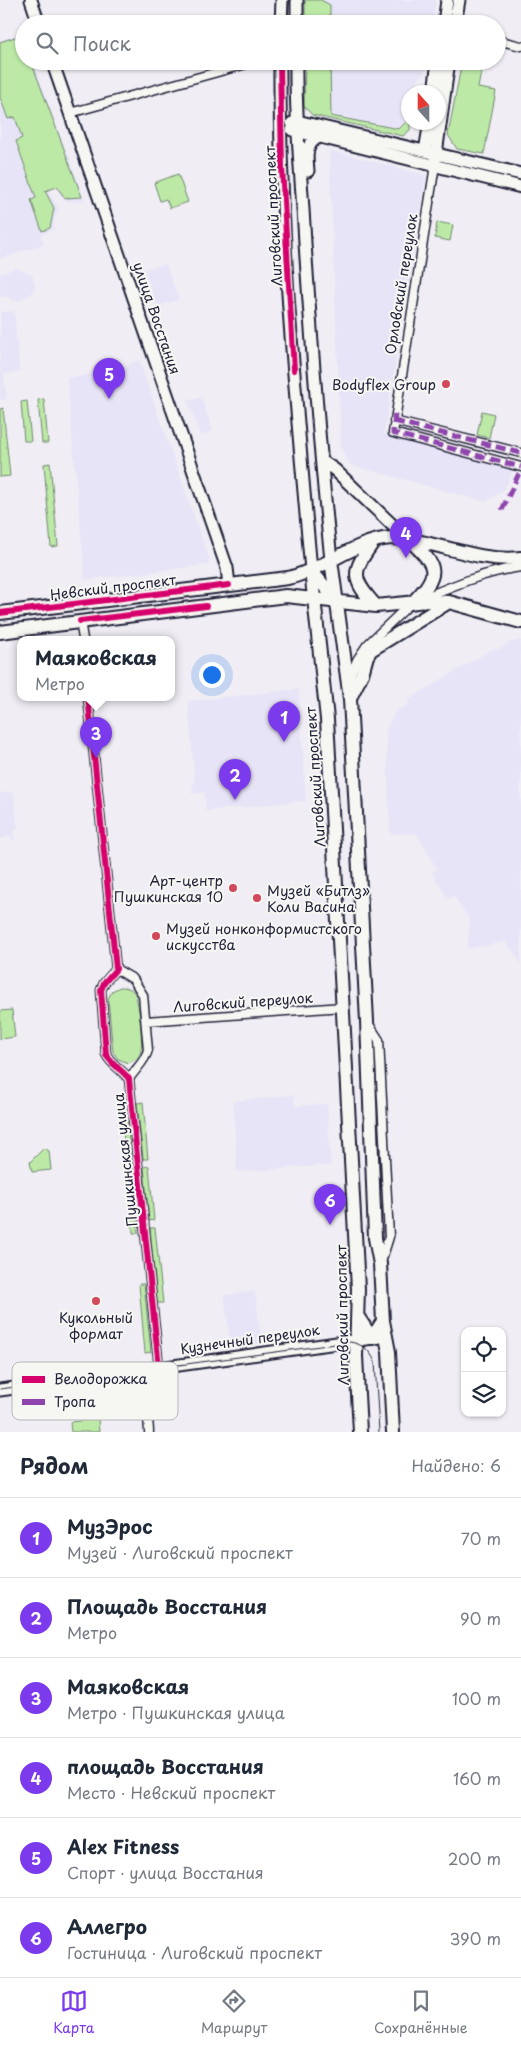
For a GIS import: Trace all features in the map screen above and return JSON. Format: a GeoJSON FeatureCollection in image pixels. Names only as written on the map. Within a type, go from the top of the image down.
{"type":"FeatureCollection","features":[{"type":"Feature","properties":{"kind":"main road"},"geometry":{"type":"LineString","coordinates":[[31,0],[36,15]]}},
{"type":"Feature","properties":{"kind":"main road"},"geometry":{"type":"LineString","coordinates":[[281,15],[282,0]]}},
{"type":"Feature","properties":{"kind":"main road"},"geometry":{"type":"LineString","coordinates":[[297,0],[297,15]]}},
{"type":"Feature","properties":{"kind":"main road"},"geometry":{"type":"LineString","coordinates":[[445,15],[447,0]]}},
{"type":"Feature","properties":{"kind":"main road"},"geometry":{"type":"LineString","coordinates":[[456,15],[459,0]]}},
{"type":"Feature","properties":{"kind":"main road","name":"улица Восстания"},"geometry":{"type":"LineString","coordinates":[[55,70],[227,568],[229,585]]}},
{"type":"Feature","properties":{"kind":"main road","name":"Лиговский проспект"},"geometry":{"type":"LineString","coordinates":[[280,70],[282,167],[296,400],[311,570],[327,719],[335,847],[358,1317],[356,1356],[360,1432]]}},
{"type":"Feature","properties":{"kind":"main road"},"geometry":{"type":"LineString","coordinates":[[296,70],[297,126],[322,461],[332,560],[350,699],[367,1021],[375,1238],[380,1264],[383,1321],[390,1359],[393,1432]]}},
{"type":"Feature","properties":{"kind":"main road"},"geometry":{"type":"LineString","coordinates":[[435,85],[437,70]]}},
{"type":"Feature","properties":{"kind":"main road"},"geometry":{"type":"LineString","coordinates":[[430,152],[447,70]]}},
{"type":"Feature","properties":{"kind":"main road"},"geometry":{"type":"LineString","coordinates":[[297,126],[319,137],[521,187]]}},
{"type":"Feature","properties":{"kind":"main road"},"geometry":{"type":"LineString","coordinates":[[281,127],[297,126],[430,152],[521,174]]}},
{"type":"Feature","properties":{"kind":"main road"},"geometry":{"type":"LineString","coordinates":[[430,130],[430,152],[435,165]]}},
{"type":"Feature","properties":{"kind":"main road"},"geometry":{"type":"LineString","coordinates":[[304,225],[310,200],[307,160],[308,146],[312,140],[319,137]]}},
{"type":"Feature","properties":{"kind":"main road"},"geometry":{"type":"LineString","coordinates":[[322,461],[335,470],[427,556],[433,573],[429,585],[412,603]]}},
{"type":"Feature","properties":{"kind":"main road","name":"Невский проспект"},"geometry":{"type":"LineString","coordinates":[[0,613],[288,578],[311,570],[374,541],[391,538],[493,558],[521,558]]}},
{"type":"Feature","properties":{"kind":"main road"},"geometry":{"type":"LineString","coordinates":[[374,541],[359,565],[357,579],[360,588],[376,606]]}},
{"type":"Feature","properties":{"kind":"main road"},"geometry":{"type":"LineString","coordinates":[[311,570],[338,602]]}},
{"type":"Feature","properties":{"kind":"main road"},"geometry":{"type":"LineString","coordinates":[[0,632],[286,596],[376,606],[449,602],[521,622]]}},
{"type":"Feature","properties":{"kind":"main road"},"geometry":{"type":"LineString","coordinates":[[350,699],[362,674],[367,656],[372,650],[449,602]]}},
{"type":"Feature","properties":{"kind":"main road"},"geometry":{"type":"LineString","coordinates":[[335,847],[358,846]]}},
{"type":"Feature","properties":{"kind":"main road"},"geometry":{"type":"LineString","coordinates":[[358,1317],[372,1338],[383,1321]]}},
{"type":"Feature","properties":{"kind":"main road","name":"Кузнечный переулок"},"geometry":{"type":"LineString","coordinates":[[178,1364],[386,1336]]}},
{"type":"Feature","properties":{"kind":"street"},"geometry":{"type":"LineString","coordinates":[[506,42],[521,46]]}},
{"type":"Feature","properties":{"kind":"street"},"geometry":{"type":"LineString","coordinates":[[70,113],[224,70]]}},
{"type":"Feature","properties":{"kind":"street","name":"Орловский переулок"},"geometry":{"type":"LineString","coordinates":[[394,427],[435,165]]}},
{"type":"Feature","properties":{"kind":"street"},"geometry":{"type":"LineString","coordinates":[[394,427],[521,452]]}},
{"type":"Feature","properties":{"kind":"street"},"geometry":{"type":"LineString","coordinates":[[394,427],[521,466]]}},
{"type":"Feature","properties":{"kind":"street"},"geometry":{"type":"LineString","coordinates":[[348,681],[357,660],[367,645],[412,603],[442,590],[500,571],[521,567]]}},
{"type":"Feature","properties":{"kind":"street"},"geometry":{"type":"LineString","coordinates":[[80,621],[82,636]]}},
{"type":"Feature","properties":{"kind":"street"},"geometry":{"type":"LineString","coordinates":[[88,701],[116,969]]}},
{"type":"Feature","properties":{"kind":"street","name":"Пушкинская улица"},"geometry":{"type":"LineString","coordinates":[[129,1078],[136,1068],[142,1064],[148,1050],[143,995],[133,979],[116,969],[101,990],[106,1054],[109,1060],[122,1069],[129,1078],[157,1362]]}},
{"type":"Feature","properties":{"kind":"street"},"geometry":{"type":"LineString","coordinates":[[110,976],[124,974]]}},
{"type":"Feature","properties":{"kind":"street","name":"Лиговский переулок"},"geometry":{"type":"LineString","coordinates":[[146,1021],[343,1007]]}},
{"type":"Feature","properties":{"kind":"street"},"geometry":{"type":"LineString","coordinates":[[122,1069],[136,1068]]}},
{"type":"Feature","properties":{"kind":"shaded area"},"geometry":{"type":"Polygon","coordinates":[[[305,0],[436,0],[434,15],[305,15],[305,0]]]}},
{"type":"Feature","properties":{"kind":"shaded area"},"geometry":{"type":"Polygon","coordinates":[[[15,35],[15,70],[36,70],[85,201],[69,202],[64,200],[56,189],[48,191],[59,209],[54,220],[55,229],[41,235],[44,244],[0,259],[0,40],[15,35]]]}},
{"type":"Feature","properties":{"kind":"shaded area"},"geometry":{"type":"Polygon","coordinates":[[[305,70],[424,70],[418,80],[418,85],[401,85],[401,130],[410,130],[403,136],[312,115],[304,106],[305,70]]]}},
{"type":"Feature","properties":{"kind":"shaded area"},"geometry":{"type":"Polygon","coordinates":[[[329,150],[426,175],[384,434],[513,469],[505,489],[486,502],[350,465],[341,447],[329,150]]]}},
{"type":"Feature","properties":{"kind":"shaded area"},"geometry":{"type":"Polygon","coordinates":[[[166,264],[179,300],[157,306],[144,269],[166,264]]]}},
{"type":"Feature","properties":{"kind":"shaded area"},"geometry":{"type":"Polygon","coordinates":[[[16,268],[32,275],[35,284],[33,293],[19,301],[11,300],[7,296],[0,297],[0,274],[16,268]]]}},
{"type":"Feature","properties":{"kind":"shaded area"},"geometry":{"type":"Polygon","coordinates":[[[14,311],[20,372],[4,374],[7,399],[0,400],[0,312],[14,311]]]}},
{"type":"Feature","properties":{"kind":"shaded area"},"geometry":{"type":"Polygon","coordinates":[[[139,360],[210,561],[208,565],[85,580],[67,378],[112,371],[139,360]]]}},
{"type":"Feature","properties":{"kind":"shaded area"},"geometry":{"type":"Polygon","coordinates":[[[201,397],[213,431],[200,436],[188,401],[201,397]]]}},
{"type":"Feature","properties":{"kind":"shaded area"},"geometry":{"type":"Polygon","coordinates":[[[521,640],[521,963],[506,942],[467,949],[470,921],[454,896],[448,899],[432,873],[437,869],[416,833],[390,834],[386,730],[395,712],[409,704],[407,700],[494,648],[496,650],[511,642],[521,640]]]}},
{"type":"Feature","properties":{"kind":"shaded area"},"geometry":{"type":"Polygon","coordinates":[[[299,689],[306,801],[206,811],[204,793],[192,794],[194,777],[188,701],[299,689]]]}},
{"type":"Feature","properties":{"kind":"shaded area"},"geometry":{"type":"Polygon","coordinates":[[[0,793],[14,793],[18,830],[13,831],[15,840],[12,840],[11,836],[0,839],[0,793]]]}},
{"type":"Feature","properties":{"kind":"shaded area"},"geometry":{"type":"Polygon","coordinates":[[[294,1095],[295,1106],[327,1104],[331,1165],[237,1172],[233,1101],[294,1095]]]}},
{"type":"Feature","properties":{"kind":"shaded area"},"geometry":{"type":"Polygon","coordinates":[[[255,1291],[262,1343],[231,1347],[224,1295],[255,1291]]]}},
{"type":"Feature","properties":{"kind":"green space"},"geometry":{"type":"Polygon","coordinates":[[[305,0],[321,0],[330,5],[330,15],[305,15],[305,0]]]}},
{"type":"Feature","properties":{"kind":"green space"},"geometry":{"type":"Polygon","coordinates":[[[15,37],[15,70],[34,70],[82,197],[65,198],[57,187],[45,191],[54,208],[50,228],[42,231],[31,200],[36,198],[16,141],[22,138],[15,117],[8,119],[0,97],[0,42],[15,37]]]}},
{"type":"Feature","properties":{"kind":"green space"},"geometry":{"type":"Polygon","coordinates":[[[305,70],[330,70],[331,116],[399,129],[401,127],[401,130],[410,130],[403,136],[312,115],[304,106],[305,70]]]}},
{"type":"Feature","properties":{"kind":"green space"},"geometry":{"type":"Polygon","coordinates":[[[460,70],[481,70],[478,88],[496,91],[484,154],[457,149],[448,135],[460,70]]]}},
{"type":"Feature","properties":{"kind":"green space"},"geometry":{"type":"Polygon","coordinates":[[[178,174],[188,202],[170,208],[166,199],[160,201],[154,183],[178,174]]]}},
{"type":"Feature","properties":{"kind":"green space"},"geometry":{"type":"Polygon","coordinates":[[[437,222],[453,225],[450,241],[435,238],[437,222]]]}},
{"type":"Feature","properties":{"kind":"green space"},"geometry":{"type":"Polygon","coordinates":[[[44,399],[48,443],[42,443],[38,400],[44,399]]]}},
{"type":"Feature","properties":{"kind":"green space"},"geometry":{"type":"Polygon","coordinates":[[[27,401],[31,441],[24,441],[21,402],[27,401]]]}},
{"type":"Feature","properties":{"kind":"green space"},"geometry":{"type":"Polygon","coordinates":[[[3,408],[10,476],[0,477],[0,409],[3,408]]]}},
{"type":"Feature","properties":{"kind":"green space"},"geometry":{"type":"Polygon","coordinates":[[[482,411],[494,414],[489,438],[477,435],[482,411]]]}},
{"type":"Feature","properties":{"kind":"green space"},"geometry":{"type":"Polygon","coordinates":[[[50,463],[58,546],[51,547],[44,464],[50,463]]]}},
{"type":"Feature","properties":{"kind":"green space"},"geometry":{"type":"Polygon","coordinates":[[[120,987],[128,988],[134,992],[138,1004],[140,1023],[140,1054],[137,1059],[128,1063],[118,1059],[113,1052],[108,999],[112,991],[120,987]]]}},
{"type":"Feature","properties":{"kind":"green space"},"geometry":{"type":"Polygon","coordinates":[[[12,1010],[15,1037],[0,1039],[0,1011],[12,1010]]]}},
{"type":"Feature","properties":{"kind":"green space"},"geometry":{"type":"Polygon","coordinates":[[[143,1102],[148,1159],[143,1159],[137,1103],[143,1102]]]}},
{"type":"Feature","properties":{"kind":"green space"},"geometry":{"type":"Polygon","coordinates":[[[121,1111],[126,1111],[131,1160],[126,1161],[121,1111]]]}},
{"type":"Feature","properties":{"kind":"green space"},"geometry":{"type":"Polygon","coordinates":[[[44,1148],[49,1151],[51,1170],[32,1172],[30,1162],[44,1148]]]}},
{"type":"Feature","properties":{"kind":"green space"},"geometry":{"type":"Polygon","coordinates":[[[149,1166],[154,1220],[149,1221],[144,1167],[149,1166]]]}},
{"type":"Feature","properties":{"kind":"green space"},"geometry":{"type":"Polygon","coordinates":[[[127,1169],[132,1169],[138,1233],[133,1233],[127,1169]]]}},
{"type":"Feature","properties":{"kind":"green space"},"geometry":{"type":"Polygon","coordinates":[[[150,1228],[155,1228],[163,1303],[157,1303],[150,1228]]]}},
{"type":"Feature","properties":{"kind":"green space"},"geometry":{"type":"Polygon","coordinates":[[[139,1284],[144,1284],[151,1352],[145,1353],[139,1284]]]}},
{"type":"Feature","properties":{"kind":"green space"},"geometry":{"type":"Polygon","coordinates":[[[98,1420],[99,1432],[71,1432],[70,1422],[98,1420]]]}},
{"type":"Feature","properties":{"kind":"tram line"},"geometry":{"type":"LineString","coordinates":[[178,1365],[350,1342],[358,1344],[371,1354],[375,1362],[379,1432]]}},
{"type":"Feature","properties":{"kind":"tram line"},"geometry":{"type":"LineString","coordinates":[[0,1389],[12,1387]]}},
{"type":"Feature","properties":{"kind":"marked path"},"geometry":{"type":"LineString","coordinates":[[395,414],[393,433],[521,467]]}},
{"type":"Feature","properties":{"kind":"marked path"},"geometry":{"type":"LineString","coordinates":[[394,421],[521,453]]}},
{"type":"Feature","properties":{"kind":"marked path"},"geometry":{"type":"LineString","coordinates":[[502,510],[521,469]]}},
{"type":"Feature","properties":{"kind":"cycle path"},"geometry":{"type":"LineString","coordinates":[[280,70],[282,167],[294,370]]}},
{"type":"Feature","properties":{"kind":"cycle path"},"geometry":{"type":"LineString","coordinates":[[0,613],[229,585]]}},
{"type":"Feature","properties":{"kind":"cycle path"},"geometry":{"type":"LineString","coordinates":[[80,621],[206,606]]}},
{"type":"Feature","properties":{"kind":"cycle path"},"geometry":{"type":"LineString","coordinates":[[88,701],[116,969],[104,983],[101,990],[106,1054],[129,1079],[158,1362]]}},
{"type":"Feature","properties":{"kind":"place","name":"Bodyflex Group"},"geometry":{"type":"Point","coordinates":[446,384]}},
{"type":"Feature","properties":{"kind":"place","name":"Alex Fitness"},"geometry":{"type":"Point","coordinates":[109,399]}},
{"type":"Feature","properties":{"kind":"place","name":"площадь Восстания"},"geometry":{"type":"Point","coordinates":[406,558]}},
{"type":"Feature","properties":{"kind":"place","name":"МузЭрос"},"geometry":{"type":"Point","coordinates":[284,742]}},
{"type":"Feature","properties":{"kind":"place","name":"Маяковская"},"geometry":{"type":"Point","coordinates":[96,758]}},
{"type":"Feature","properties":{"kind":"place","name":"Площадь Восстания"},"geometry":{"type":"Point","coordinates":[235,800]}},
{"type":"Feature","properties":{"kind":"place","name":"Арт-центр Пушкинская 10"},"geometry":{"type":"Point","coordinates":[233,888]}},
{"type":"Feature","properties":{"kind":"place","name":"Музей «Битлз» Коли Васина"},"geometry":{"type":"Point","coordinates":[257,898]}},
{"type":"Feature","properties":{"kind":"place","name":"Музей нонконформистского искусства"},"geometry":{"type":"Point","coordinates":[156,936]}},
{"type":"Feature","properties":{"kind":"place","name":"Аллегро"},"geometry":{"type":"Point","coordinates":[330,1225]}},
{"type":"Feature","properties":{"kind":"place","name":"Кукольный формат"},"geometry":{"type":"Point","coordinates":[96,1301]}}]}
